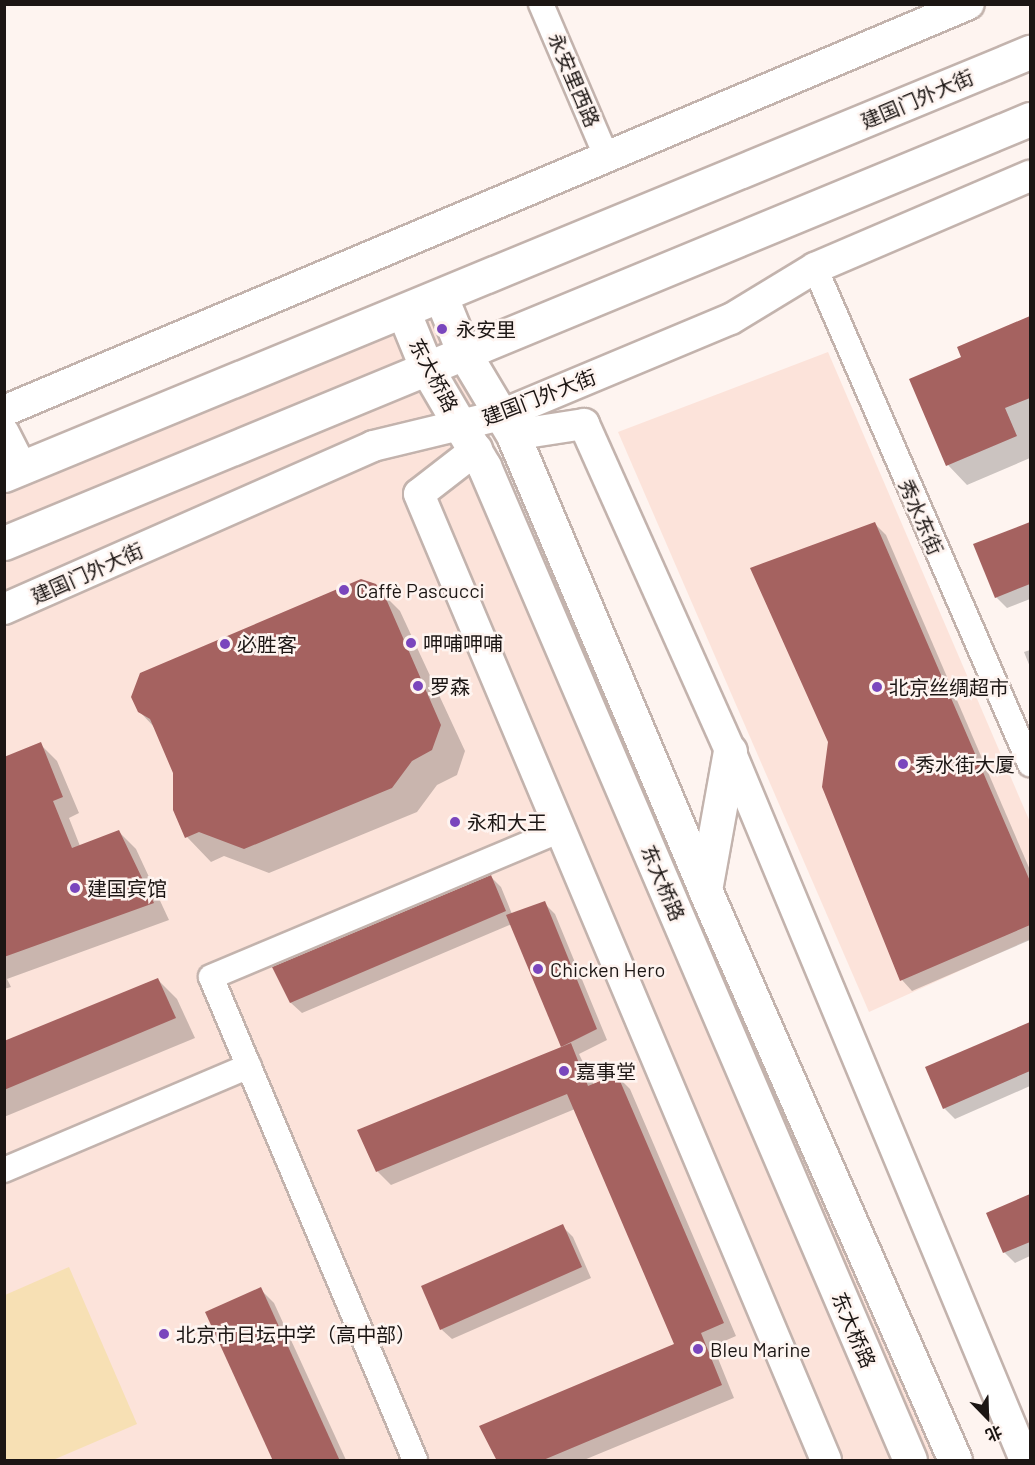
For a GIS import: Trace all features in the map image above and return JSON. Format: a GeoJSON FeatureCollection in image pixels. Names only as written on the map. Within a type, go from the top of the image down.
{"type":"FeatureCollection","features":[{"type":"Feature","properties":{"kind":"main road","name":"建国门外大街"},"geometry":{"type":"LineString","coordinates":[[13,472],[404,313],[1030,52]]}},
{"type":"Feature","properties":{"kind":"main road"},"geometry":{"type":"LineString","coordinates":[[4,543],[1030,119]]}},
{"type":"Feature","properties":{"kind":"main road","name":"东大桥路"},"geometry":{"type":"LineString","coordinates":[[441,297],[464,353],[507,425],[705,890],[956,1461]]}},
{"type":"Feature","properties":{"kind":"main road","name":"东大桥路"},"geometry":{"type":"LineString","coordinates":[[404,313],[427,369],[469,437],[910,1461]]}},
{"type":"Feature","properties":{"kind":"main road"},"geometry":{"type":"LineString","coordinates":[[705,890],[730,751]]}},
{"type":"Feature","properties":{"kind":"street","name":"永安里西路"},"geometry":{"type":"LineString","coordinates":[[542,4],[606,156]]}},
{"type":"Feature","properties":{"kind":"street"},"geometry":{"type":"LineString","coordinates":[[4,411],[969,4]]}},
{"type":"Feature","properties":{"kind":"street","name":"建国门外大街"},"geometry":{"type":"LineString","coordinates":[[4,609],[373,446],[469,437],[507,425],[731,319],[815,268],[1030,176]]}},
{"type":"Feature","properties":{"kind":"street","name":"秀水东街"},"geometry":{"type":"LineString","coordinates":[[815,268],[1030,764]]}},
{"type":"Feature","properties":{"kind":"street"},"geometry":{"type":"LineString","coordinates":[[507,425],[584,424],[730,751],[1025,1461]]}},
{"type":"Feature","properties":{"kind":"street"},"geometry":{"type":"LineString","coordinates":[[4,433],[13,472]]}},
{"type":"Feature","properties":{"kind":"street"},"geometry":{"type":"LineString","coordinates":[[469,437],[419,494],[826,1461]]}},
{"type":"Feature","properties":{"kind":"street"},"geometry":{"type":"LineString","coordinates":[[415,1461],[211,977],[560,830]]}},
{"type":"Feature","properties":{"kind":"street"},"geometry":{"type":"LineString","coordinates":[[4,1170],[249,1066]]}},
{"type":"Feature","properties":{"kind":"shaded area"},"geometry":{"type":"Polygon","coordinates":[[[434,311],[948,1460],[5,1460],[4,427],[22,468],[434,311]]]}},
{"type":"Feature","properties":{"kind":"shaded area"},"geometry":{"type":"Polygon","coordinates":[[[828,352],[1030,822],[1030,939],[869,1012],[618,432],[828,352]]]}},
{"type":"Feature","properties":{"kind":"shaded area"},"geometry":{"type":"Polygon","coordinates":[[[69,1267],[137,1424],[53,1460],[5,1460],[5,1295],[69,1267]]]}},
{"type":"Feature","properties":{"kind":"building"},"geometry":{"type":"Polygon","coordinates":[[[1030,316],[1030,398],[1005,408],[1017,436],[946,466],[909,379],[961,357],[957,347],[1030,316]]]}},
{"type":"Feature","properties":{"kind":"building","name":"秀水街大厦"},"geometry":{"type":"Polygon","coordinates":[[[875,522],[1030,881],[1030,925],[900,981],[822,787],[828,742],[750,568],[875,522]]]}},
{"type":"Feature","properties":{"kind":"building"},"geometry":{"type":"Polygon","coordinates":[[[1030,522],[1030,584],[995,598],[973,544],[1030,522]]]}},
{"type":"Feature","properties":{"kind":"building"},"geometry":{"type":"Polygon","coordinates":[[[361,579],[376,584],[387,601],[441,725],[432,750],[412,761],[392,788],[244,849],[199,832],[185,838],[173,810],[173,773],[150,719],[138,712],[131,697],[140,673],[361,579]]]}},
{"type":"Feature","properties":{"kind":"building","name":"建国宾馆"},"geometry":{"type":"Polygon","coordinates":[[[41,742],[63,797],[53,801],[72,848],[119,830],[154,903],[4,957],[4,757],[41,742]]]}},
{"type":"Feature","properties":{"kind":"building"},"geometry":{"type":"Polygon","coordinates":[[[491,875],[506,911],[290,1003],[272,967],[491,875]]]}},
{"type":"Feature","properties":{"kind":"building"},"geometry":{"type":"Polygon","coordinates":[[[545,901],[597,1029],[561,1047],[506,915],[545,901]]]}},
{"type":"Feature","properties":{"kind":"building"},"geometry":{"type":"Polygon","coordinates":[[[158,978],[176,1018],[4,1090],[4,1041],[158,978]]]}},
{"type":"Feature","properties":{"kind":"building"},"geometry":{"type":"Polygon","coordinates":[[[1030,1022],[1030,1071],[943,1109],[925,1067],[1030,1022]]]}},
{"type":"Feature","properties":{"kind":"building"},"geometry":{"type":"Polygon","coordinates":[[[571,1043],[588,1086],[617,1074],[724,1323],[701,1333],[722,1385],[541,1461],[497,1461],[479,1426],[674,1344],[567,1094],[376,1172],[357,1130],[571,1043]]]}},
{"type":"Feature","properties":{"kind":"building"},"geometry":{"type":"Polygon","coordinates":[[[1030,1194],[1030,1242],[1003,1253],[986,1213],[1030,1194]]]}},
{"type":"Feature","properties":{"kind":"building"},"geometry":{"type":"Polygon","coordinates":[[[563,1224],[582,1267],[440,1330],[421,1286],[563,1224]]]}},
{"type":"Feature","properties":{"kind":"building"},"geometry":{"type":"Polygon","coordinates":[[[261,1287],[340,1461],[273,1461],[205,1312],[261,1287]]]}},
{"type":"Feature","properties":{"kind":"place","name":"永安里"},"geometry":{"type":"Point","coordinates":[442,329]}},
{"type":"Feature","properties":{"kind":"place","name":"Caffè Pascucci"},"geometry":{"type":"Point","coordinates":[344,590]}},
{"type":"Feature","properties":{"kind":"place","name":"呷哺呷哺"},"geometry":{"type":"Point","coordinates":[411,643]}},
{"type":"Feature","properties":{"kind":"place","name":"必胜客"},"geometry":{"type":"Point","coordinates":[225,644]}},
{"type":"Feature","properties":{"kind":"place","name":"罗森"},"geometry":{"type":"Point","coordinates":[418,686]}},
{"type":"Feature","properties":{"kind":"place","name":"北京丝绸超市"},"geometry":{"type":"Point","coordinates":[877,687]}},
{"type":"Feature","properties":{"kind":"place","name":"秀水街大厦"},"geometry":{"type":"Point","coordinates":[903,764]}},
{"type":"Feature","properties":{"kind":"place","name":"永和大王"},"geometry":{"type":"Point","coordinates":[455,822]}},
{"type":"Feature","properties":{"kind":"place","name":"建国宾馆"},"geometry":{"type":"Point","coordinates":[75,888]}},
{"type":"Feature","properties":{"kind":"place","name":"Chicken Hero"},"geometry":{"type":"Point","coordinates":[538,969]}},
{"type":"Feature","properties":{"kind":"place","name":"嘉事堂"},"geometry":{"type":"Point","coordinates":[564,1071]}},
{"type":"Feature","properties":{"kind":"place","name":"北京市日坛中学（高中部）"},"geometry":{"type":"Point","coordinates":[164,1334]}},
{"type":"Feature","properties":{"kind":"place","name":"Bleu Marine"},"geometry":{"type":"Point","coordinates":[698,1349]}}]}
